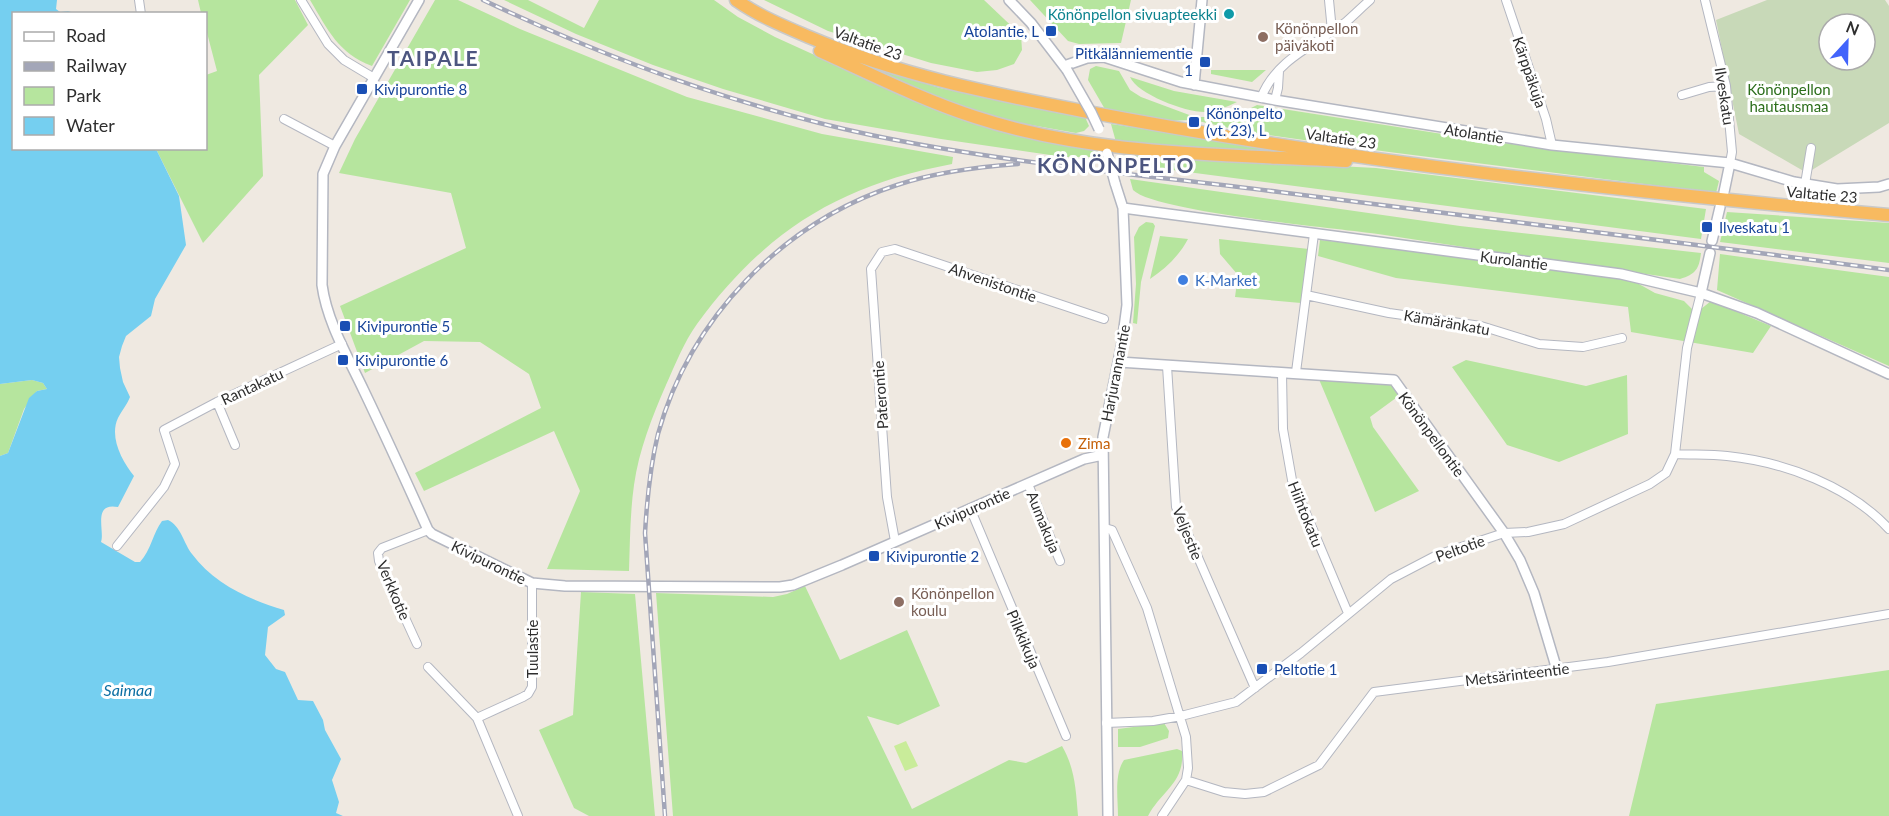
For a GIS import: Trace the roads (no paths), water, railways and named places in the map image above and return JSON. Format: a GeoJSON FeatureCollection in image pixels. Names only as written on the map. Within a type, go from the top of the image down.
{"type":"FeatureCollection","features":[{"type":"Feature","properties":{"kind":"highway","name":"Valtatie 23"},"geometry":{"type":"LineString","coordinates":[[736,0],[757,15],[851,55],[918,76],[992,94],[1193,132],[1440,168],[1745,202],[1889,215]]}},
{"type":"Feature","properties":{"kind":"highway"},"geometry":{"type":"LineString","coordinates":[[757,15],[811,46],[936,103],[976,118],[1106,149],[1440,168]]}},
{"type":"Feature","properties":{"kind":"street"},"geometry":{"type":"LineString","coordinates":[[301,0],[328,44],[344,60],[374,78]]}},
{"type":"Feature","properties":{"kind":"street"},"geometry":{"type":"LineString","coordinates":[[419,0],[335,146],[323,174],[322,285],[324,301],[342,344],[428,530]]}},
{"type":"Feature","properties":{"kind":"street","name":"Harjurannantie"},"geometry":{"type":"LineString","coordinates":[[1009,0],[1031,23],[1065,68],[1088,106],[1106,149],[1123,208],[1127,305],[1119,362],[1106,416],[1103,455],[1108,816]]}},
{"type":"Feature","properties":{"kind":"street"},"geometry":{"type":"LineString","coordinates":[[1194,85],[1202,0]]}},
{"type":"Feature","properties":{"kind":"street"},"geometry":{"type":"LineString","coordinates":[[1329,0],[1332,31]]}},
{"type":"Feature","properties":{"kind":"street"},"geometry":{"type":"LineString","coordinates":[[1261,98],[1271,77],[1304,48],[1332,31],[1370,0]]}},
{"type":"Feature","properties":{"kind":"street","name":"Kärppäkuja"},"geometry":{"type":"LineString","coordinates":[[1506,0],[1546,119],[1552,145]]}},
{"type":"Feature","properties":{"kind":"street","name":"Ilveskatu"},"geometry":{"type":"LineString","coordinates":[[1705,0],[1726,86],[1732,141],[1724,192]]}},
{"type":"Feature","properties":{"kind":"street","name":"Atolantie"},"geometry":{"type":"LineString","coordinates":[[1065,68],[1087,58],[1104,57],[1194,85],[1261,98],[1552,145],[1730,163],[1805,184],[1837,189],[1879,187],[1889,184]]}},
{"type":"Feature","properties":{"kind":"street"},"geometry":{"type":"LineString","coordinates":[[1275,100],[1279,71]]}},
{"type":"Feature","properties":{"kind":"street"},"geometry":{"type":"LineString","coordinates":[[1682,95],[1709,87],[1726,86]]}},
{"type":"Feature","properties":{"kind":"street"},"geometry":{"type":"LineString","coordinates":[[284,119],[335,146]]}},
{"type":"Feature","properties":{"kind":"street"},"geometry":{"type":"LineString","coordinates":[[1805,184],[1811,148]]}},
{"type":"Feature","properties":{"kind":"street"},"geometry":{"type":"LineString","coordinates":[[1712,240],[1720,207]]}},
{"type":"Feature","properties":{"kind":"street","name":"Kurolantie"},"geometry":{"type":"LineString","coordinates":[[1123,208],[1621,274],[1701,293],[1757,314],[1889,374]]}},
{"type":"Feature","properties":{"kind":"street"},"geometry":{"type":"LineString","coordinates":[[1296,372],[1314,234]]}},
{"type":"Feature","properties":{"kind":"street","name":"Ahvenistontie"},"geometry":{"type":"LineString","coordinates":[[882,252],[895,249],[1104,319]]}},
{"type":"Feature","properties":{"kind":"street","name":"Paterontie"},"geometry":{"type":"LineString","coordinates":[[882,252],[871,269],[887,497],[895,542]]}},
{"type":"Feature","properties":{"kind":"street"},"geometry":{"type":"LineString","coordinates":[[1701,293],[1710,253]]}},
{"type":"Feature","properties":{"kind":"street","name":"Peltotie"},"geometry":{"type":"LineString","coordinates":[[1106,723],[1153,721],[1236,702],[1391,579],[1407,570],[1437,555],[1504,533],[1528,532],[1564,524],[1650,484],[1666,473],[1675,454],[1687,348],[1701,293]]}},
{"type":"Feature","properties":{"kind":"street","name":"Kämäränkatu"},"geometry":{"type":"LineString","coordinates":[[1306,295],[1389,313],[1481,326],[1539,344],[1582,347],[1622,338]]}},
{"type":"Feature","properties":{"kind":"street","name":"Rantakatu"},"geometry":{"type":"LineString","coordinates":[[117,546],[164,487],[175,464],[164,430],[217,402],[342,344]]}},
{"type":"Feature","properties":{"kind":"street","name":"Könönpellontie"},"geometry":{"type":"LineString","coordinates":[[1119,362],[1394,380],[1504,533],[1520,560],[1534,593],[1557,670]]}},
{"type":"Feature","properties":{"kind":"street","name":"Veljestie"},"geometry":{"type":"LineString","coordinates":[[1167,366],[1176,507],[1255,688]]}},
{"type":"Feature","properties":{"kind":"street","name":"Hiihtokatu"},"geometry":{"type":"LineString","coordinates":[[1282,373],[1284,429],[1292,480],[1348,613]]}},
{"type":"Feature","properties":{"kind":"street"},"geometry":{"type":"LineString","coordinates":[[217,402],[235,445]]}},
{"type":"Feature","properties":{"kind":"street"},"geometry":{"type":"LineString","coordinates":[[1675,454],[1727,456],[1814,478],[1848,496],[1880,519],[1889,529]]}},
{"type":"Feature","properties":{"kind":"street","name":"Kivipurontie"},"geometry":{"type":"LineString","coordinates":[[428,530],[532,582],[565,586],[780,587],[793,585],[1084,459],[1103,455]]}},
{"type":"Feature","properties":{"kind":"street","name":"Aumakuja"},"geometry":{"type":"LineString","coordinates":[[1028,484],[1060,561]]}},
{"type":"Feature","properties":{"kind":"street","name":"Pilkkikuja"},"geometry":{"type":"LineString","coordinates":[[970,508],[1066,736]]}},
{"type":"Feature","properties":{"kind":"street"},"geometry":{"type":"LineString","coordinates":[[1105,528],[1112,530],[1147,608],[1186,737],[1188,768],[1186,780],[1162,816]]}},
{"type":"Feature","properties":{"kind":"street","name":"Verkkotie"},"geometry":{"type":"LineString","coordinates":[[417,644],[379,561],[378,553],[382,548],[428,530]]}},
{"type":"Feature","properties":{"kind":"street","name":"Tuulastie"},"geometry":{"type":"LineString","coordinates":[[477,718],[523,697],[532,687],[532,582]]}},
{"type":"Feature","properties":{"kind":"street","name":"Metsärinteentie"},"geometry":{"type":"LineString","coordinates":[[1186,780],[1224,792],[1245,794],[1264,792],[1319,765],[1374,692],[1557,670],[1889,614]]}},
{"type":"Feature","properties":{"kind":"street"},"geometry":{"type":"LineString","coordinates":[[428,667],[477,718],[518,816]]}},
{"type":"Feature","properties":{"kind":"water","name":"Saimaa"},"geometry":{"type":"Polygon","coordinates":[[[0,0],[57,0],[56,9],[60,12],[12,12],[12,150],[157,151],[179,196],[186,245],[155,299],[151,316],[126,336],[122,346],[119,357],[120,368],[130,397],[118,418],[115,433],[121,456],[134,476],[118,507],[110,507],[102,513],[101,542],[135,562],[140,562],[162,521],[168,520],[176,526],[189,550],[211,574],[246,596],[284,610],[285,615],[268,627],[265,655],[276,669],[285,672],[298,700],[313,701],[323,720],[325,730],[341,759],[332,780],[339,802],[336,813],[343,816],[0,816],[0,456],[8,453],[29,398],[37,391],[47,389],[43,383],[32,380],[0,384],[0,0]]]}},
{"type":"Feature","properties":{"kind":"railway"},"geometry":{"type":"LineString","coordinates":[[483,0],[577,42],[673,79],[771,110],[921,145],[1075,168],[1889,270]]}},
{"type":"Feature","properties":{"kind":"railway"},"geometry":{"type":"LineString","coordinates":[[665,816],[645,533],[649,483],[658,434],[673,392],[693,351],[718,314],[747,280],[780,249],[816,223],[855,202],[912,180],[957,171],[1018,164]]}},
{"type":"Feature","properties":{"kind":"place","name":"Könönpellon sivuapteekki"},"geometry":{"type":"Point","coordinates":[1229,14]}},
{"type":"Feature","properties":{"kind":"place","name":"Atolantie, L"},"geometry":{"type":"Point","coordinates":[1051,31]}},
{"type":"Feature","properties":{"kind":"place","name":"Könönpellon päiväkoti"},"geometry":{"type":"Point","coordinates":[1263,37]}},
{"type":"Feature","properties":{"kind":"place","name":"Pitkälänniementie 1"},"geometry":{"type":"Point","coordinates":[1205,62]}},
{"type":"Feature","properties":{"kind":"place","name":"Kivipurontie 8"},"geometry":{"type":"Point","coordinates":[362,89]}},
{"type":"Feature","properties":{"kind":"place","name":"Könönpelto (vt. 23), L"},"geometry":{"type":"Point","coordinates":[1194,122]}},
{"type":"Feature","properties":{"kind":"place","name":"Ilveskatu 1"},"geometry":{"type":"Point","coordinates":[1707,227]}},
{"type":"Feature","properties":{"kind":"place","name":"K-Market"},"geometry":{"type":"Point","coordinates":[1183,280]}},
{"type":"Feature","properties":{"kind":"place","name":"Kivipurontie 5"},"geometry":{"type":"Point","coordinates":[345,326]}},
{"type":"Feature","properties":{"kind":"place","name":"Kivipurontie 6"},"geometry":{"type":"Point","coordinates":[343,360]}},
{"type":"Feature","properties":{"kind":"place","name":"Zima"},"geometry":{"type":"Point","coordinates":[1066,443]}},
{"type":"Feature","properties":{"kind":"place","name":"Kivipurontie 2"},"geometry":{"type":"Point","coordinates":[874,556]}},
{"type":"Feature","properties":{"kind":"place","name":"Könönpellon koulu"},"geometry":{"type":"Point","coordinates":[899,602]}},
{"type":"Feature","properties":{"kind":"place","name":"Peltotie 1"},"geometry":{"type":"Point","coordinates":[1262,669]}},
{"type":"Feature","properties":{"kind":"district","name":"TAIPALE"},"geometry":{"type":"Point","coordinates":[433,57]}},
{"type":"Feature","properties":{"kind":"district","name":"KÖNÖNPELTO"},"geometry":{"type":"Point","coordinates":[1116,164]}},
{"type":"Feature","properties":{"kind":"park label","name":"Könönpellon hautausmaa"},"geometry":{"type":"Point","coordinates":[1789,98]}}]}
